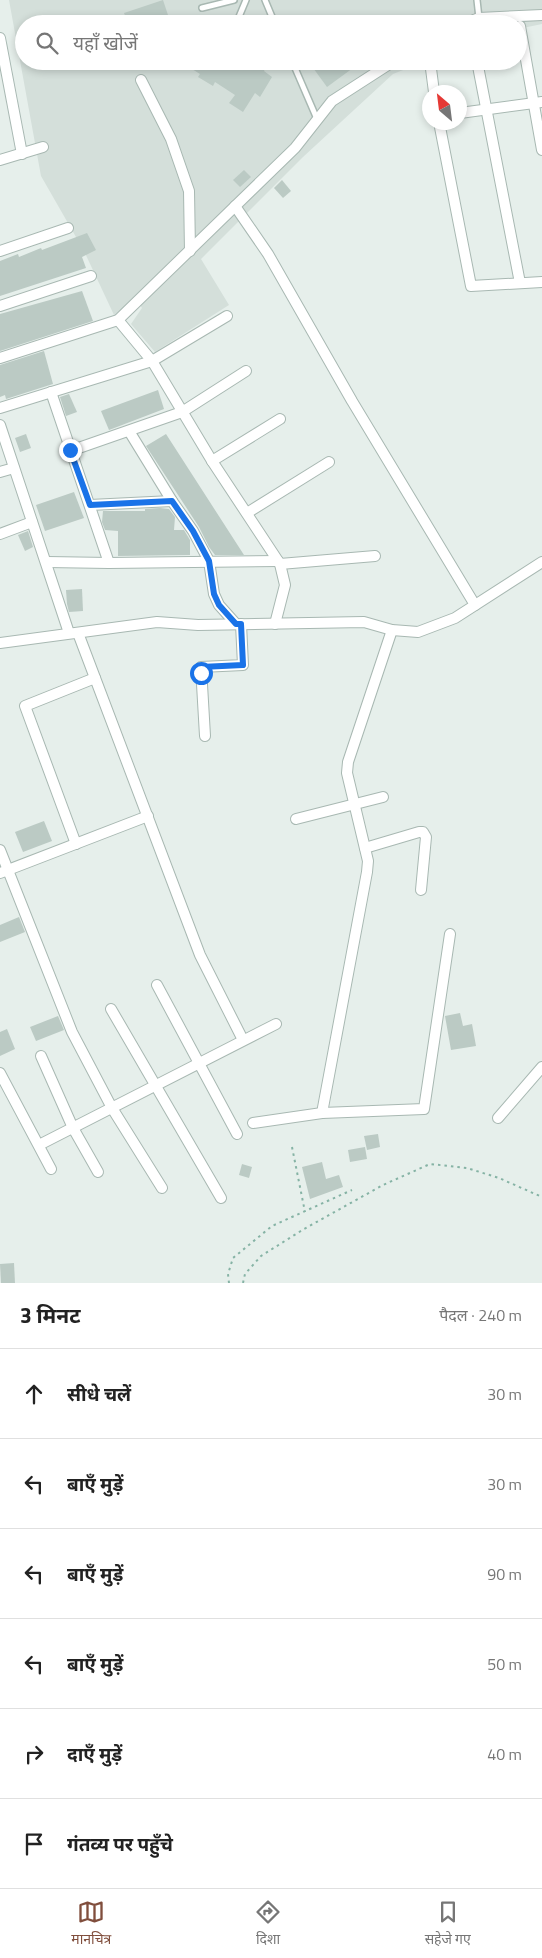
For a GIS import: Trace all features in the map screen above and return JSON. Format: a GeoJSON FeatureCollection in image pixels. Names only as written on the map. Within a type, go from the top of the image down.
{"type":"FeatureCollection","features":[{"type":"Feature","properties":{"kind":"street"},"geometry":{"type":"LineString","coordinates":[[527,16],[542,15]]}},
{"type":"Feature","properties":{"kind":"street"},"geometry":{"type":"LineString","coordinates":[[0,41],[22,154]]}},
{"type":"Feature","properties":{"kind":"street"},"geometry":{"type":"LineString","coordinates":[[527,56],[538,102],[542,150]]}},
{"type":"Feature","properties":{"kind":"street"},"geometry":{"type":"LineString","coordinates":[[0,358],[118,320],[295,148],[332,101],[380,70]]}},
{"type":"Feature","properties":{"kind":"street"},"geometry":{"type":"LineString","coordinates":[[431,70],[433,85]]}},
{"type":"Feature","properties":{"kind":"street"},"geometry":{"type":"LineString","coordinates":[[478,70],[520,283]]}},
{"type":"Feature","properties":{"kind":"street"},"geometry":{"type":"LineString","coordinates":[[141,80],[171,139],[189,191],[190,251]]}},
{"type":"Feature","properties":{"kind":"street"},"geometry":{"type":"LineString","coordinates":[[467,112],[538,102]]}},
{"type":"Feature","properties":{"kind":"street"},"geometry":{"type":"LineString","coordinates":[[441,130],[471,286],[542,282]]}},
{"type":"Feature","properties":{"kind":"street"},"geometry":{"type":"LineString","coordinates":[[0,160],[43,147]]}},
{"type":"Feature","properties":{"kind":"street"},"geometry":{"type":"LineString","coordinates":[[235,206],[268,254],[352,401],[475,605]]}},
{"type":"Feature","properties":{"kind":"street"},"geometry":{"type":"LineString","coordinates":[[0,251],[68,228]]}},
{"type":"Feature","properties":{"kind":"street"},"geometry":{"type":"LineString","coordinates":[[0,306],[91,276]]}},
{"type":"Feature","properties":{"kind":"street"},"geometry":{"type":"LineString","coordinates":[[0,408],[152,361],[227,316]]}},
{"type":"Feature","properties":{"kind":"street"},"geometry":{"type":"LineString","coordinates":[[118,320],[152,361],[212,461],[279,562],[285,585],[275,624]]}},
{"type":"Feature","properties":{"kind":"street"},"geometry":{"type":"LineString","coordinates":[[70,450],[182,412],[246,371]]}},
{"type":"Feature","properties":{"kind":"street"},"geometry":{"type":"LineString","coordinates":[[51,392],[109,563]]}},
{"type":"Feature","properties":{"kind":"street"},"geometry":{"type":"LineString","coordinates":[[212,461],[280,419]]}},
{"type":"Feature","properties":{"kind":"street"},"geometry":{"type":"LineString","coordinates":[[0,425],[47,562],[74,633],[95,678],[200,955],[243,1040]]}},
{"type":"Feature","properties":{"kind":"street"},"geometry":{"type":"LineString","coordinates":[[129,431],[172,501],[193,531],[209,561],[214,594],[219,605],[238,624],[243,665],[201,667],[205,736]]}},
{"type":"Feature","properties":{"kind":"street"},"geometry":{"type":"LineString","coordinates":[[247,513],[329,462]]}},
{"type":"Feature","properties":{"kind":"street"},"geometry":{"type":"LineString","coordinates":[[0,472],[14,468]]}},
{"type":"Feature","properties":{"kind":"street"},"geometry":{"type":"LineString","coordinates":[[90,505],[172,501]]}},
{"type":"Feature","properties":{"kind":"street"},"geometry":{"type":"LineString","coordinates":[[0,534],[32,522]]}},
{"type":"Feature","properties":{"kind":"street"},"geometry":{"type":"LineString","coordinates":[[47,562],[279,562],[375,556]]}},
{"type":"Feature","properties":{"kind":"street"},"geometry":{"type":"LineString","coordinates":[[0,643],[156,622],[198,625],[364,622],[392,630],[418,632],[455,618],[542,562]]}},
{"type":"Feature","properties":{"kind":"street"},"geometry":{"type":"LineString","coordinates":[[322,1113],[368,861],[347,773],[348,762],[392,630]]}},
{"type":"Feature","properties":{"kind":"street"},"geometry":{"type":"LineString","coordinates":[[76,844],[25,706],[95,678]]}},
{"type":"Feature","properties":{"kind":"street"},"geometry":{"type":"LineString","coordinates":[[296,819],[383,797]]}},
{"type":"Feature","properties":{"kind":"street"},"geometry":{"type":"LineString","coordinates":[[4,871],[148,816]]}},
{"type":"Feature","properties":{"kind":"street"},"geometry":{"type":"LineString","coordinates":[[365,848],[423,832],[426,837],[421,890]]}},
{"type":"Feature","properties":{"kind":"street"},"geometry":{"type":"LineString","coordinates":[[0,850],[4,871],[72,1032],[112,1108],[162,1188]]}},
{"type":"Feature","properties":{"kind":"street"},"geometry":{"type":"LineString","coordinates":[[253,1123],[322,1113],[424,1109],[450,934]]}},
{"type":"Feature","properties":{"kind":"street"},"geometry":{"type":"LineString","coordinates":[[157,985],[237,1134]]}},
{"type":"Feature","properties":{"kind":"street"},"geometry":{"type":"LineString","coordinates":[[111,1009],[154,1086],[221,1198]]}},
{"type":"Feature","properties":{"kind":"street"},"geometry":{"type":"LineString","coordinates":[[39,1145],[276,1024]]}},
{"type":"Feature","properties":{"kind":"street"},"geometry":{"type":"LineString","coordinates":[[41,1056],[73,1128],[98,1172]]}},
{"type":"Feature","properties":{"kind":"street"},"geometry":{"type":"LineString","coordinates":[[498,1118],[542,1067]]}},
{"type":"Feature","properties":{"kind":"street"},"geometry":{"type":"LineString","coordinates":[[0,1073],[51,1169]]}},
{"type":"Feature","properties":{"kind":"lane"},"geometry":{"type":"LineString","coordinates":[[202,8],[234,0]]}},
{"type":"Feature","properties":{"kind":"lane"},"geometry":{"type":"LineString","coordinates":[[240,15],[246,0]]}},
{"type":"Feature","properties":{"kind":"lane"},"geometry":{"type":"LineString","coordinates":[[265,0],[271,15]]}},
{"type":"Feature","properties":{"kind":"lane"},"geometry":{"type":"LineString","coordinates":[[477,0],[479,15]]}},
{"type":"Feature","properties":{"kind":"lane"},"geometry":{"type":"LineString","coordinates":[[296,70],[317,119]]}},
{"type":"Feature","properties":{"kind":"path"},"geometry":{"type":"LineString","coordinates":[[292,1147],[305,1212]]}},
{"type":"Feature","properties":{"kind":"path"},"geometry":{"type":"LineString","coordinates":[[244,1283],[245,1274],[261,1256],[304,1229],[383,1185],[430,1164],[467,1168],[499,1178],[542,1197]]}},
{"type":"Feature","properties":{"kind":"path"},"geometry":{"type":"LineString","coordinates":[[229,1283],[228,1274],[233,1258],[272,1226],[352,1190]]}},
{"type":"Feature","properties":{"kind":"shaded area"},"geometry":{"type":"Polygon","coordinates":[[[9,0],[542,0],[542,24],[527,27],[527,15],[15,15],[15,33],[9,0]]]}},
{"type":"Feature","properties":{"kind":"shaded area"},"geometry":{"type":"Polygon","coordinates":[[[22,70],[403,70],[393,74],[303,157],[201,259],[229,305],[155,352],[131,324],[142,308],[136,299],[114,315],[84,251],[41,176],[22,70]]]}},
{"type":"Feature","properties":{"kind":"building"},"geometry":{"type":"Polygon","coordinates":[[[163,0],[168,15],[125,15],[124,13],[163,0]]]}},
{"type":"Feature","properties":{"kind":"building"},"geometry":{"type":"Polygon","coordinates":[[[194,70],[264,70],[272,77],[260,97],[255,93],[243,112],[229,103],[235,95],[215,82],[213,86],[198,77],[200,74],[194,70]]]}},
{"type":"Feature","properties":{"kind":"building"},"geometry":{"type":"Polygon","coordinates":[[[315,70],[350,70],[327,87],[315,70]]]}},
{"type":"Feature","properties":{"kind":"building"},"geometry":{"type":"Polygon","coordinates":[[[244,170],[251,177],[240,187],[233,180],[244,170]]]}},
{"type":"Feature","properties":{"kind":"building"},"geometry":{"type":"Polygon","coordinates":[[[282,180],[291,191],[283,198],[274,188],[282,180]]]}},
{"type":"Feature","properties":{"kind":"building"},"geometry":{"type":"Polygon","coordinates":[[[87,233],[96,250],[82,257],[86,268],[0,296],[0,261],[18,254],[19,257],[41,248],[42,250],[87,233]]]}},
{"type":"Feature","properties":{"kind":"building"},"geometry":{"type":"Polygon","coordinates":[[[82,291],[93,321],[0,351],[0,314],[82,291]]]}},
{"type":"Feature","properties":{"kind":"building"},"geometry":{"type":"Polygon","coordinates":[[[44,351],[53,384],[6,399],[5,395],[0,397],[0,365],[44,351]]]}},
{"type":"Feature","properties":{"kind":"building"},"geometry":{"type":"Polygon","coordinates":[[[158,390],[164,409],[109,430],[101,411],[158,390]]]}},
{"type":"Feature","properties":{"kind":"building"},"geometry":{"type":"Polygon","coordinates":[[[69,394],[77,412],[66,416],[60,397],[69,394]]]}},
{"type":"Feature","properties":{"kind":"building"},"geometry":{"type":"Polygon","coordinates":[[[26,434],[31,448],[20,452],[15,438],[26,434]]]}},
{"type":"Feature","properties":{"kind":"building"},"geometry":{"type":"Polygon","coordinates":[[[166,434],[244,555],[215,555],[209,547],[199,527],[146,446],[166,434]]]}},
{"type":"Feature","properties":{"kind":"building"},"geometry":{"type":"Polygon","coordinates":[[[74,492],[84,518],[45,531],[36,505],[74,492]]]}},
{"type":"Feature","properties":{"kind":"building"},"geometry":{"type":"Polygon","coordinates":[[[145,509],[169,509],[175,517],[174,530],[184,530],[190,540],[190,555],[118,556],[118,531],[105,530],[102,522],[103,511],[145,511],[145,509]]]}},
{"type":"Feature","properties":{"kind":"building"},"geometry":{"type":"Polygon","coordinates":[[[28,531],[33,547],[25,551],[18,535],[28,531]]]}},
{"type":"Feature","properties":{"kind":"building"},"geometry":{"type":"Polygon","coordinates":[[[82,589],[83,611],[69,612],[66,590],[82,589]]]}},
{"type":"Feature","properties":{"kind":"building"},"geometry":{"type":"Polygon","coordinates":[[[44,821],[52,841],[23,852],[15,832],[44,821]]]}},
{"type":"Feature","properties":{"kind":"building"},"geometry":{"type":"Polygon","coordinates":[[[19,917],[25,932],[0,942],[0,925],[19,917]]]}},
{"type":"Feature","properties":{"kind":"building"},"geometry":{"type":"Polygon","coordinates":[[[460,1013],[463,1026],[472,1024],[476,1046],[451,1050],[445,1016],[460,1013]]]}},
{"type":"Feature","properties":{"kind":"building"},"geometry":{"type":"Polygon","coordinates":[[[58,1016],[64,1030],[36,1041],[30,1027],[58,1016]]]}},
{"type":"Feature","properties":{"kind":"building"},"geometry":{"type":"Polygon","coordinates":[[[7,1029],[15,1049],[0,1056],[0,1032],[7,1029]]]}},
{"type":"Feature","properties":{"kind":"building"},"geometry":{"type":"Polygon","coordinates":[[[378,1134],[380,1147],[367,1150],[364,1136],[378,1134]]]}},
{"type":"Feature","properties":{"kind":"building"},"geometry":{"type":"Polygon","coordinates":[[[365,1147],[367,1159],[350,1162],[348,1150],[365,1147]]]}},
{"type":"Feature","properties":{"kind":"building"},"geometry":{"type":"Polygon","coordinates":[[[322,1162],[326,1179],[339,1175],[343,1187],[310,1199],[302,1167],[322,1162]]]}},
{"type":"Feature","properties":{"kind":"building"},"geometry":{"type":"Polygon","coordinates":[[[242,1164],[252,1167],[249,1178],[239,1175],[242,1164]]]}},
{"type":"Feature","properties":{"kind":"building"},"geometry":{"type":"Polygon","coordinates":[[[14,1263],[15,1283],[1,1283],[0,1264],[14,1263]]]}},
{"type":"Feature","properties":{"kind":"route"},"geometry":{"type":"LineString","coordinates":[[70,450],[90,505],[172,501],[193,531],[209,561],[214,594],[219,605],[236,624],[241,624],[243,665],[201,667],[201,673]]}}]}
